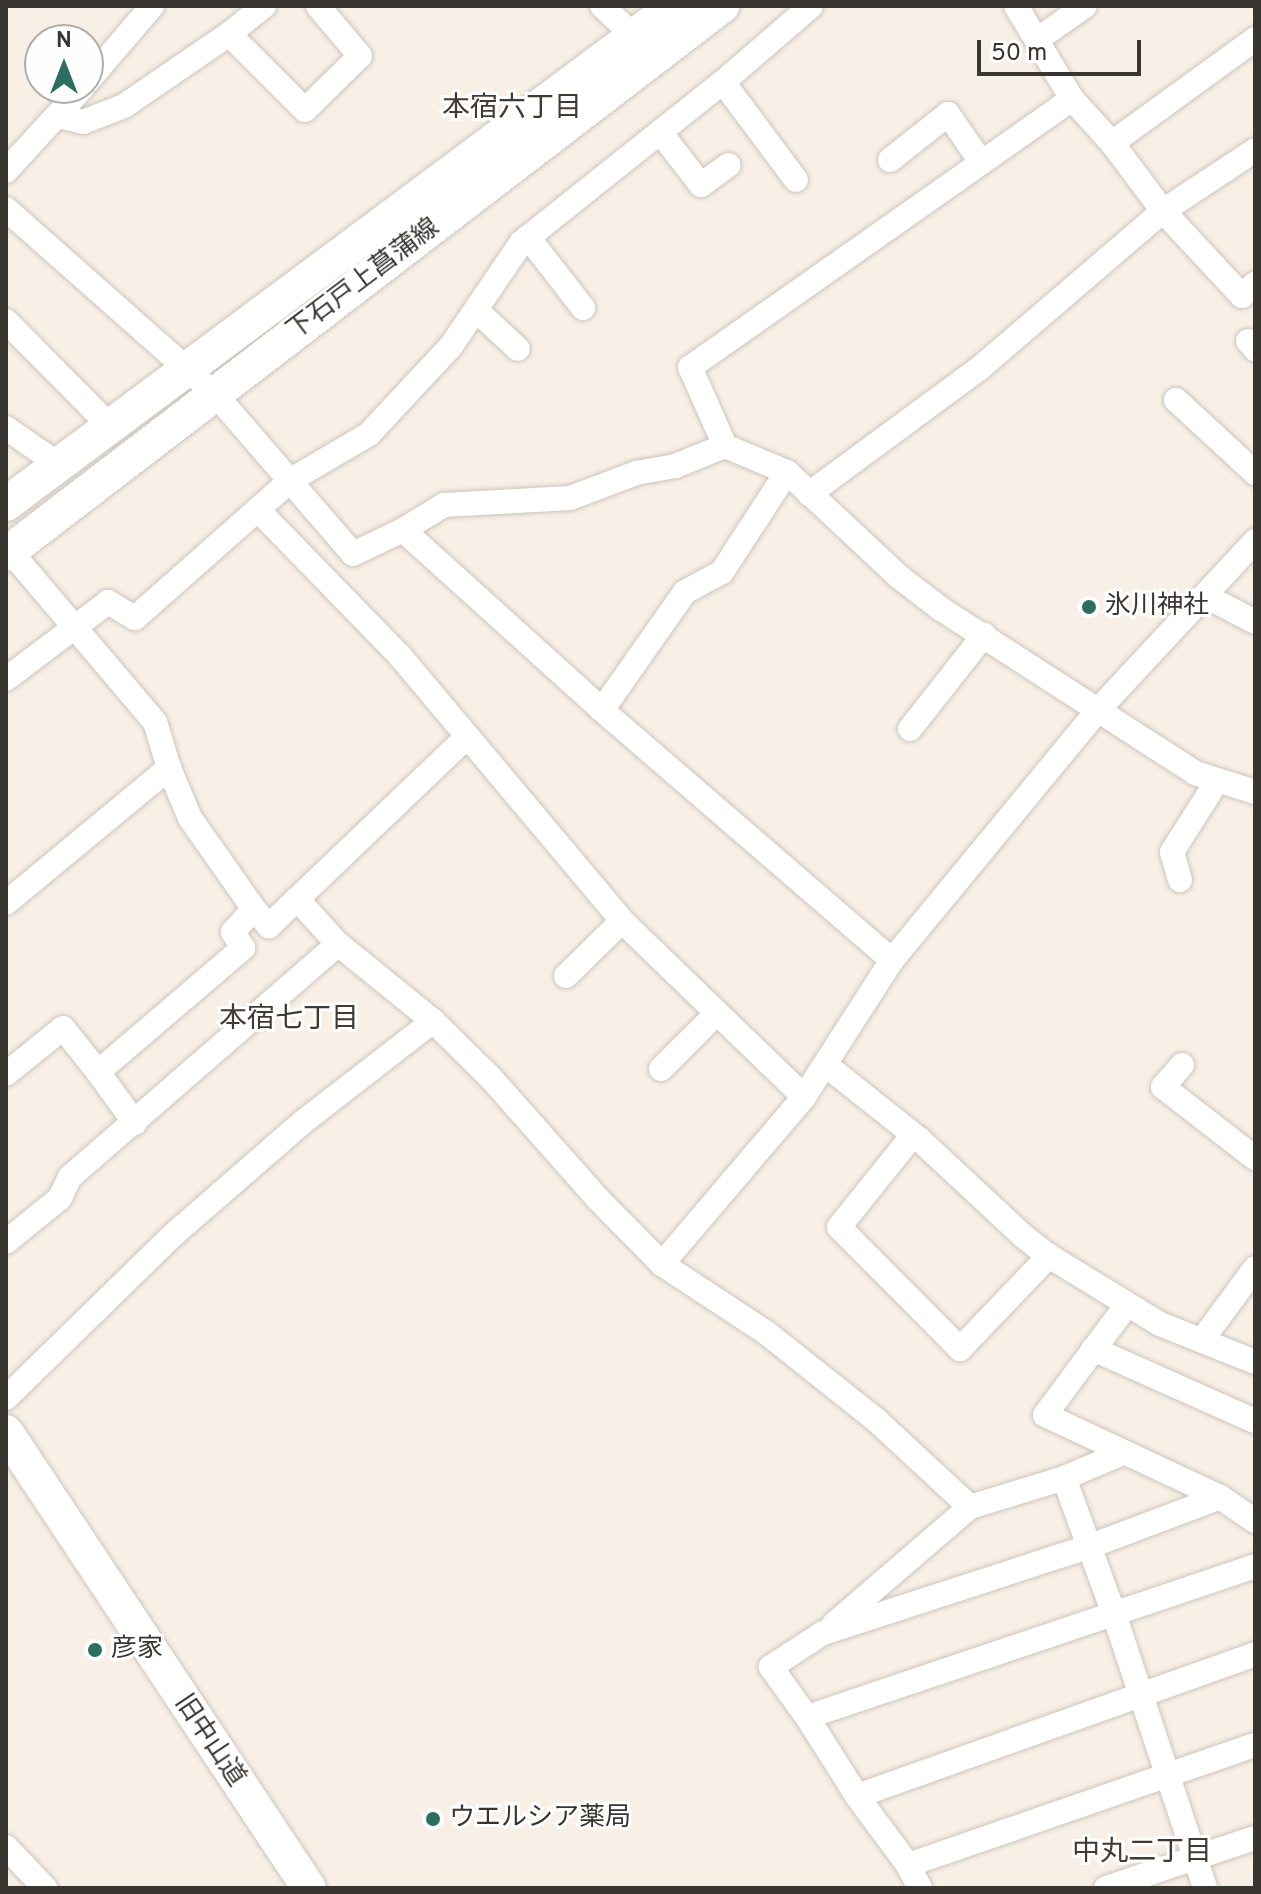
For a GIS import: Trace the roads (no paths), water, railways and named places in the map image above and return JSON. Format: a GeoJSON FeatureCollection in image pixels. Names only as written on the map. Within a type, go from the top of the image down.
{"type":"FeatureCollection","features":[{"type":"Feature","properties":{"kind":"main road","name":"下石戸上菖蒲線"},"geometry":{"type":"LineString","coordinates":[[6,504],[184,368],[674,6]]}},
{"type":"Feature","properties":{"kind":"main road","name":"下石戸上菖蒲線"},"geometry":{"type":"LineString","coordinates":[[8,553],[722,6]]}},
{"type":"Feature","properties":{"kind":"main road","name":"旧中山道"},"geometry":{"type":"LineString","coordinates":[[6,1432],[309,1888]]}},
{"type":"Feature","properties":{"kind":"street"},"geometry":{"type":"LineString","coordinates":[[104,62],[152,6]]}},
{"type":"Feature","properties":{"kind":"street"},"geometry":{"type":"LineString","coordinates":[[58,116],[83,122],[124,106],[229,34],[264,6]]}},
{"type":"Feature","properties":{"kind":"street"},"geometry":{"type":"LineString","coordinates":[[229,34],[305,110],[360,56],[318,6]]}},
{"type":"Feature","properties":{"kind":"street"},"geometry":{"type":"LineString","coordinates":[[602,6],[634,36]]}},
{"type":"Feature","properties":{"kind":"street"},"geometry":{"type":"LineString","coordinates":[[1016,6],[1072,99],[1112,143],[1163,211],[1242,296],[1255,284]]}},
{"type":"Feature","properties":{"kind":"street"},"geometry":{"type":"LineString","coordinates":[[1038,39],[1085,6]]}},
{"type":"Feature","properties":{"kind":"street"},"geometry":{"type":"LineString","coordinates":[[6,679],[108,602],[135,618],[291,480],[369,434],[451,346],[528,237],[723,82],[796,11]]}},
{"type":"Feature","properties":{"kind":"street"},"geometry":{"type":"LineString","coordinates":[[1112,143],[1255,39]]}},
{"type":"Feature","properties":{"kind":"street"},"geometry":{"type":"LineString","coordinates":[[723,82],[796,180]]}},
{"type":"Feature","properties":{"kind":"street"},"geometry":{"type":"LineString","coordinates":[[1072,99],[690,367],[725,446],[787,472],[898,576],[1100,708],[1159,751],[1217,781],[1255,792]]}},
{"type":"Feature","properties":{"kind":"street"},"geometry":{"type":"LineString","coordinates":[[6,171],[68,104]]}},
{"type":"Feature","properties":{"kind":"street"},"geometry":{"type":"LineString","coordinates":[[890,160],[948,114],[981,162]]}},
{"type":"Feature","properties":{"kind":"street"},"geometry":{"type":"LineString","coordinates":[[660,132],[701,185],[729,165]]}},
{"type":"Feature","properties":{"kind":"street"},"geometry":{"type":"LineString","coordinates":[[809,494],[981,367],[1163,211],[1255,150]]}},
{"type":"Feature","properties":{"kind":"street"},"geometry":{"type":"LineString","coordinates":[[6,209],[215,394],[353,554],[403,530],[444,505],[570,498],[636,473],[675,466],[725,446]]}},
{"type":"Feature","properties":{"kind":"street"},"geometry":{"type":"LineString","coordinates":[[528,237],[583,308]]}},
{"type":"Feature","properties":{"kind":"street"},"geometry":{"type":"LineString","coordinates":[[476,310],[518,349]]}},
{"type":"Feature","properties":{"kind":"street"},"geometry":{"type":"LineString","coordinates":[[6,321],[109,425]]}},
{"type":"Feature","properties":{"kind":"street"},"geometry":{"type":"LineString","coordinates":[[1176,400],[1255,473]]}},
{"type":"Feature","properties":{"kind":"street"},"geometry":{"type":"LineString","coordinates":[[6,428],[58,464]]}},
{"type":"Feature","properties":{"kind":"street"},"geometry":{"type":"LineString","coordinates":[[602,710],[685,592],[722,572],[787,472]]}},
{"type":"Feature","properties":{"kind":"street"},"geometry":{"type":"LineString","coordinates":[[258,510],[400,656],[622,921],[804,1097]]}},
{"type":"Feature","properties":{"kind":"street"},"geometry":{"type":"LineString","coordinates":[[403,530],[602,710],[892,960]]}},
{"type":"Feature","properties":{"kind":"street"},"geometry":{"type":"LineString","coordinates":[[662,1264],[804,1097],[892,960],[1100,708],[1207,597],[1255,541]]}},
{"type":"Feature","properties":{"kind":"street"},"geometry":{"type":"LineString","coordinates":[[8,553],[155,722],[169,768],[190,818],[269,926],[467,737]]}},
{"type":"Feature","properties":{"kind":"street"},"geometry":{"type":"LineString","coordinates":[[1207,597],[1255,622]]}},
{"type":"Feature","properties":{"kind":"street"},"geometry":{"type":"LineString","coordinates":[[910,729],[984,635]]}},
{"type":"Feature","properties":{"kind":"street"},"geometry":{"type":"LineString","coordinates":[[6,903],[169,768]]}},
{"type":"Feature","properties":{"kind":"street"},"geometry":{"type":"LineString","coordinates":[[1180,880],[1172,852],[1217,781]]}},
{"type":"Feature","properties":{"kind":"street"},"geometry":{"type":"LineString","coordinates":[[297,899],[338,944],[433,1021],[490,1077],[597,1198],[662,1264],[768,1334],[875,1419],[970,1507]]}},
{"type":"Feature","properties":{"kind":"street"},"geometry":{"type":"LineString","coordinates":[[98,1072],[243,948],[233,932],[254,909]]}},
{"type":"Feature","properties":{"kind":"street"},"geometry":{"type":"LineString","coordinates":[[566,976],[622,921]]}},
{"type":"Feature","properties":{"kind":"street"},"geometry":{"type":"LineString","coordinates":[[6,1242],[60,1198],[70,1177],[338,944]]}},
{"type":"Feature","properties":{"kind":"street"},"geometry":{"type":"LineString","coordinates":[[661,1069],[717,1013]]}},
{"type":"Feature","properties":{"kind":"street"},"geometry":{"type":"LineString","coordinates":[[6,1398],[173,1235],[303,1122],[433,1021]]}},
{"type":"Feature","properties":{"kind":"street"},"geometry":{"type":"LineString","coordinates":[[6,1074],[63,1028],[135,1123]]}},
{"type":"Feature","properties":{"kind":"street"},"geometry":{"type":"LineString","coordinates":[[826,1065],[913,1135],[1049,1256],[1126,1306],[1255,1362]]}},
{"type":"Feature","properties":{"kind":"street"},"geometry":{"type":"LineString","coordinates":[[1182,1065],[1163,1087],[1255,1158]]}},
{"type":"Feature","properties":{"kind":"street"},"geometry":{"type":"LineString","coordinates":[[913,1135],[839,1227],[960,1349],[1049,1256]]}},
{"type":"Feature","properties":{"kind":"street"},"geometry":{"type":"LineString","coordinates":[[1202,1340],[1255,1268]]}},
{"type":"Feature","properties":{"kind":"street"},"geometry":{"type":"LineString","coordinates":[[1126,1306],[1045,1415],[1220,1497],[1255,1521]]}},
{"type":"Feature","properties":{"kind":"street"},"geometry":{"type":"LineString","coordinates":[[1093,1349],[1255,1421]]}},
{"type":"Feature","properties":{"kind":"street"},"geometry":{"type":"LineString","coordinates":[[920,1888],[908,1865],[857,1796],[771,1667],[823,1633],[970,1507],[1064,1478],[1123,1453]]}},
{"type":"Feature","properties":{"kind":"street"},"geometry":{"type":"LineString","coordinates":[[1064,1478],[1114,1614],[1205,1888]]}},
{"type":"Feature","properties":{"kind":"street"},"geometry":{"type":"LineString","coordinates":[[823,1633],[1088,1547],[1220,1497]]}},
{"type":"Feature","properties":{"kind":"street"},"geometry":{"type":"LineString","coordinates":[[807,1717],[1255,1566]]}},
{"type":"Feature","properties":{"kind":"street"},"geometry":{"type":"LineString","coordinates":[[857,1796],[1255,1654]]}},
{"type":"Feature","properties":{"kind":"street"},"geometry":{"type":"LineString","coordinates":[[908,1865],[1255,1745]]}},
{"type":"Feature","properties":{"kind":"street"},"geometry":{"type":"LineString","coordinates":[[1106,1888],[1255,1838]]}},
{"type":"Feature","properties":{"kind":"street"},"geometry":{"type":"LineString","coordinates":[[10,1859],[45,1888]]}},
{"type":"Feature","properties":{"kind":"place","name":"氷川神社"},"geometry":{"type":"Point","coordinates":[1089,607]}},
{"type":"Feature","properties":{"kind":"place","name":"彦家"},"geometry":{"type":"Point","coordinates":[95,1650]}},
{"type":"Feature","properties":{"kind":"place","name":"ウエルシア薬局"},"geometry":{"type":"Point","coordinates":[433,1819]}},
{"type":"Feature","properties":{"kind":"district","name":"本宿六丁目"},"geometry":{"type":"Point","coordinates":[512,109]}},
{"type":"Feature","properties":{"kind":"district","name":"本宿七丁目"},"geometry":{"type":"Point","coordinates":[289,1020]}},
{"type":"Feature","properties":{"kind":"district","name":"中丸二丁目"},"geometry":{"type":"Point","coordinates":[1142,1853]}}]}
